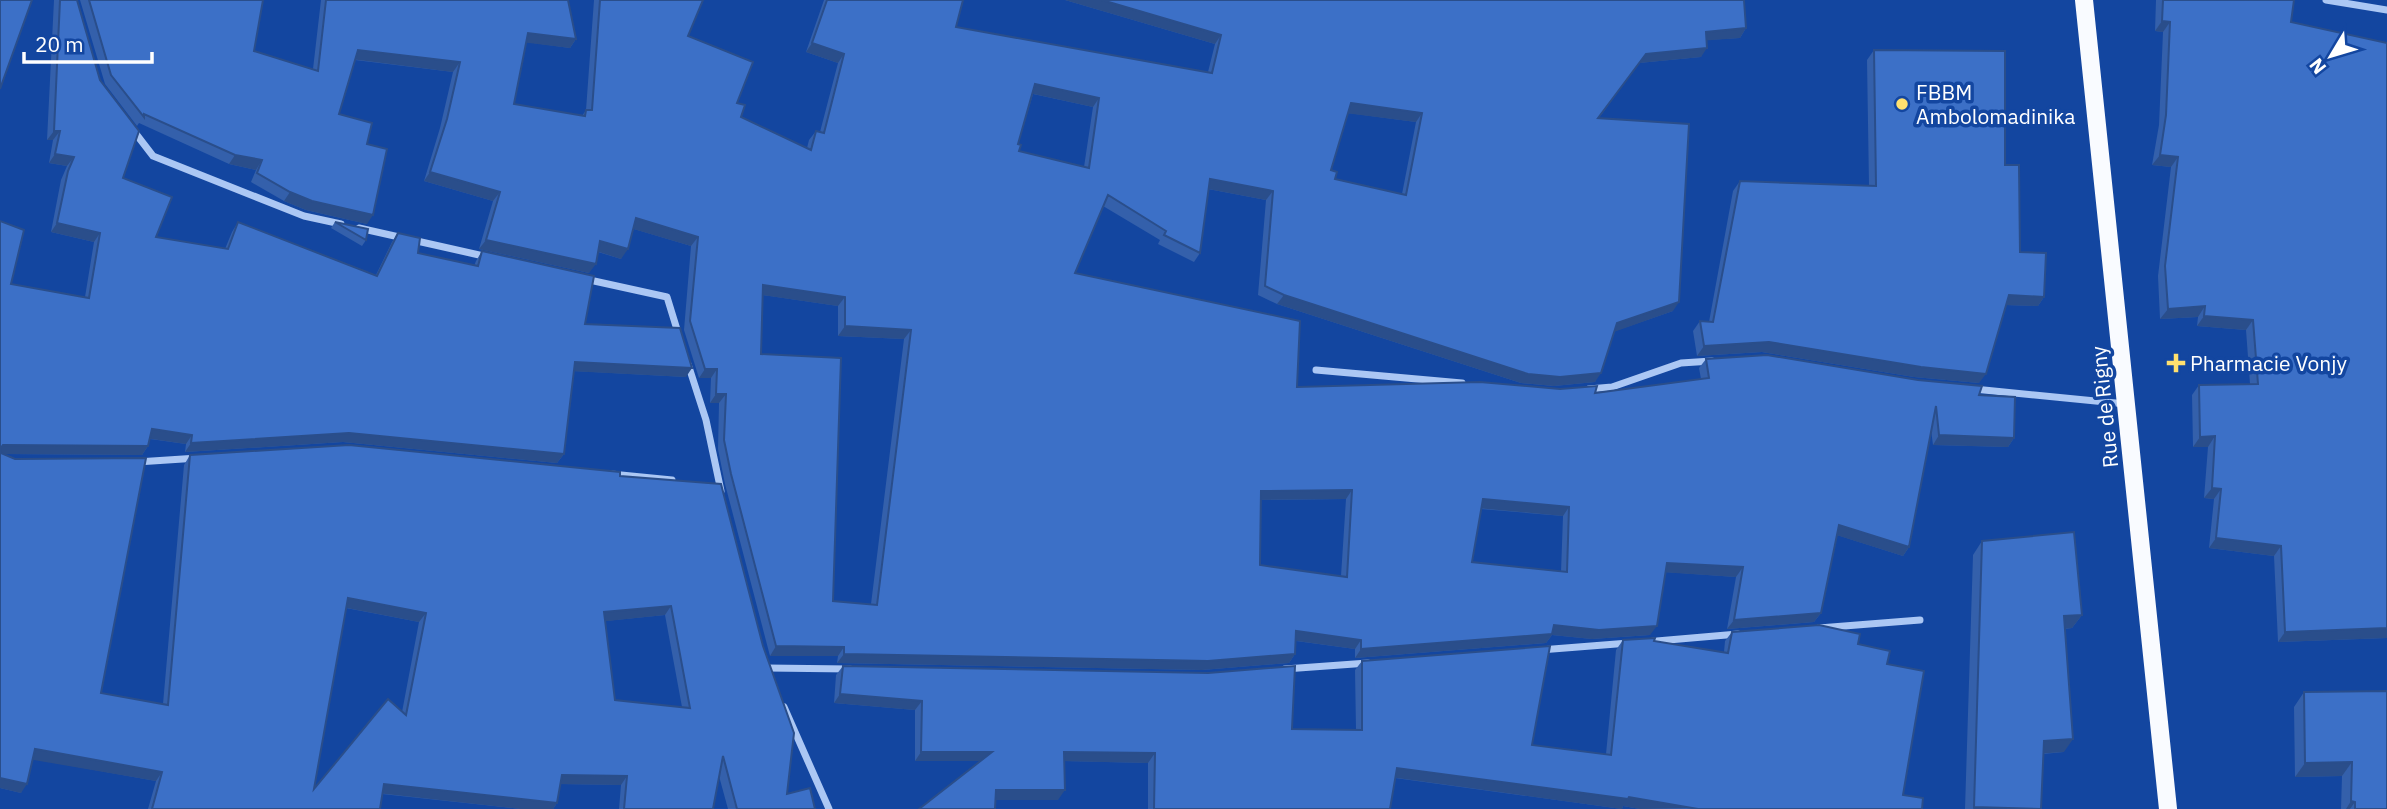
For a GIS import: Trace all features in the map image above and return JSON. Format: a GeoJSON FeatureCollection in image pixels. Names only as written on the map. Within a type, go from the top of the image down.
{"type":"FeatureCollection","features":[{"type":"Feature","properties":{"kind":"main road","name":"Rue de Rigny"},"geometry":{"type":"LineString","coordinates":[[2084,0],[2168,809]]}},
{"type":"Feature","properties":{"kind":"street"},"geometry":{"type":"LineString","coordinates":[[2326,0],[2387,10]]}},
{"type":"Feature","properties":{"kind":"street"},"geometry":{"type":"LineString","coordinates":[[130,127],[153,156],[304,216],[492,258]]}},
{"type":"Feature","properties":{"kind":"street"},"geometry":{"type":"LineString","coordinates":[[573,276],[667,297],[682,346]]}},
{"type":"Feature","properties":{"kind":"street"},"geometry":{"type":"LineString","coordinates":[[686,359],[706,420],[723,498]]}},
{"type":"Feature","properties":{"kind":"street"},"geometry":{"type":"LineString","coordinates":[[1577,390],[1612,387],[1681,363],[1721,360]]}},
{"type":"Feature","properties":{"kind":"street"},"geometry":{"type":"LineString","coordinates":[[1316,370],[1475,384]]}},
{"type":"Feature","properties":{"kind":"street"},"geometry":{"type":"LineString","coordinates":[[1966,388],[2126,404]]}},
{"type":"Feature","properties":{"kind":"street"},"geometry":{"type":"LineString","coordinates":[[129,462],[213,457]]}},
{"type":"Feature","properties":{"kind":"street"},"geometry":{"type":"LineString","coordinates":[[598,473],[679,481]]}},
{"type":"Feature","properties":{"kind":"street"},"geometry":{"type":"LineString","coordinates":[[706,483],[719,485]]}},
{"type":"Feature","properties":{"kind":"street"},"geometry":{"type":"LineString","coordinates":[[1809,629],[1920,620]]}},
{"type":"Feature","properties":{"kind":"street"},"geometry":{"type":"LineString","coordinates":[[1533,650],[1740,634]]}},
{"type":"Feature","properties":{"kind":"street"},"geometry":{"type":"LineString","coordinates":[[763,654],[772,679]]}},
{"type":"Feature","properties":{"kind":"street"},"geometry":{"type":"LineString","coordinates":[[1271,671],[1382,662]]}},
{"type":"Feature","properties":{"kind":"street"},"geometry":{"type":"LineString","coordinates":[[767,667],[862,669]]}},
{"type":"Feature","properties":{"kind":"street"},"geometry":{"type":"LineString","coordinates":[[782,703],[829,809]]}},
{"type":"Feature","properties":{"kind":"building"},"geometry":{"type":"Polygon","coordinates":[[[0,0],[32,0],[0,89],[0,0]]]}},
{"type":"Feature","properties":{"kind":"building"},"geometry":{"type":"Polygon","coordinates":[[[60,0],[77,0],[100,80],[139,131],[123,178],[172,197],[156,237],[228,249],[238,222],[377,276],[398,233],[420,238],[418,253],[478,266],[482,251],[594,276],[585,324],[680,328],[692,368],[575,362],[564,454],[349,433],[191,443],[192,435],[152,429],[148,446],[3,445],[0,449],[0,221],[24,230],[11,284],[89,298],[100,233],[57,223],[68,171],[74,157],[55,154],[60,131],[54,131],[60,0]]]}},
{"type":"Feature","properties":{"kind":"building"},"geometry":{"type":"Polygon","coordinates":[[[89,0],[263,0],[254,51],[318,71],[326,0],[568,0],[576,39],[528,33],[514,104],[585,116],[586,110],[592,110],[600,0],[703,0],[688,36],[753,62],[737,103],[745,105],[741,117],[811,150],[816,131],[824,133],[844,54],[812,43],[827,0],[963,0],[956,27],[1212,73],[1221,35],[1102,0],[1744,0],[1746,28],[1706,32],[1707,48],[1646,54],[1598,118],[1689,124],[1679,302],[1617,323],[1601,373],[1560,377],[1528,374],[1284,295],[1265,286],[1273,191],[1210,179],[1200,253],[1164,235],[1166,231],[1108,195],[1075,273],[1300,321],[1297,387],[1480,382],[1560,389],[1597,386],[1595,393],[1709,378],[1706,359],[1767,355],[1918,380],[1982,386],[1979,395],[2015,397],[2014,438],[1939,435],[1936,406],[1909,547],[1839,525],[1821,613],[1734,620],[1743,567],[1667,563],[1657,626],[1599,630],[1554,625],[1552,634],[1361,649],[1361,640],[1296,631],[1295,654],[1208,661],[844,654],[844,647],[776,646],[724,440],[726,394],[716,394],[717,369],[705,369],[690,321],[698,237],[636,218],[628,249],[600,241],[596,264],[486,240],[500,192],[430,172],[447,119],[460,62],[358,50],[339,114],[372,123],[367,144],[387,149],[373,215],[312,201],[290,192],[257,173],[262,160],[235,155],[144,114],[144,117],[111,75],[89,0]],[[1035,84],[1018,144],[1021,145],[1019,151],[1089,168],[1099,98],[1035,84]],[[1351,103],[1331,170],[1337,172],[1335,179],[1406,195],[1422,113],[1351,103]],[[763,285],[761,354],[841,358],[833,601],[877,605],[911,330],[845,326],[845,297],[763,285]],[[1352,490],[1261,491],[1260,565],[1347,577],[1352,490]],[[1483,499],[1472,562],[1567,572],[1569,507],[1483,499]]]}},
{"type":"Feature","properties":{"kind":"building"},"geometry":{"type":"Polygon","coordinates":[[[2163,0],[2294,0],[2291,22],[2387,43],[2387,628],[2285,632],[2281,546],[2216,538],[2221,489],[2212,488],[2215,436],[2200,437],[2199,385],[2258,384],[2253,320],[2204,316],[2205,306],[2168,309],[2165,266],[2178,157],[2160,155],[2166,115],[2170,22],[2162,21],[2163,0]]]}},
{"type":"Feature","properties":{"kind":"building"},"geometry":{"type":"Polygon","coordinates":[[[1874,50],[2005,51],[2005,165],[2019,165],[2020,252],[2046,253],[2044,297],[2009,295],[1986,374],[1921,367],[1769,342],[1704,346],[1700,321],[1713,322],[1740,181],[1876,186],[1874,50]]]}},
{"type":"Feature","properties":{"kind":"building"},"geometry":{"type":"Polygon","coordinates":[[[335,222],[368,229],[366,240],[335,222]]]}},
{"type":"Feature","properties":{"kind":"building"},"geometry":{"type":"Polygon","coordinates":[[[349,445],[620,472],[620,476],[721,484],[763,646],[794,733],[787,794],[810,788],[815,809],[737,809],[723,756],[713,809],[624,809],[627,776],[562,775],[557,803],[384,784],[380,809],[152,809],[162,772],[35,749],[27,784],[0,778],[0,449],[1,453],[15,459],[146,458],[101,693],[168,705],[190,455],[349,445]],[[348,598],[314,789],[388,699],[406,715],[426,613],[348,598]],[[671,606],[604,612],[615,700],[690,708],[671,606]]]}},
{"type":"Feature","properties":{"kind":"building"},"geometry":{"type":"Polygon","coordinates":[[[2074,532],[2082,615],[2064,616],[2073,739],[2044,741],[2041,809],[1974,807],[1982,541],[2074,532]]]}},
{"type":"Feature","properties":{"kind":"building"},"geometry":{"type":"Polygon","coordinates":[[[1819,625],[1860,634],[1858,644],[1890,651],[1887,664],[1924,671],[1903,795],[1923,798],[1922,809],[1698,809],[1629,797],[1628,799],[1397,768],[1390,809],[1154,809],[1155,753],[1064,752],[1065,790],[996,790],[995,809],[919,809],[992,752],[921,752],[922,701],[840,694],[843,666],[1208,673],[1295,666],[1292,729],[1362,730],[1362,661],[1550,646],[1532,745],[1611,755],[1623,640],[1655,638],[1654,641],[1728,653],[1732,632],[1819,625]]]}},
{"type":"Feature","properties":{"kind":"building"},"geometry":{"type":"Polygon","coordinates":[[[2387,691],[2387,809],[2355,809],[2355,802],[2351,801],[2352,762],[2305,763],[2304,692],[2387,691]]]}},
{"type":"Feature","properties":{"kind":"place","name":"FBBM Ambolomadinika"},"geometry":{"type":"Point","coordinates":[1902,104]}},
{"type":"Feature","properties":{"kind":"place","name":"Pharmacie Vonjy"},"geometry":{"type":"Point","coordinates":[2176,363]}}]}
